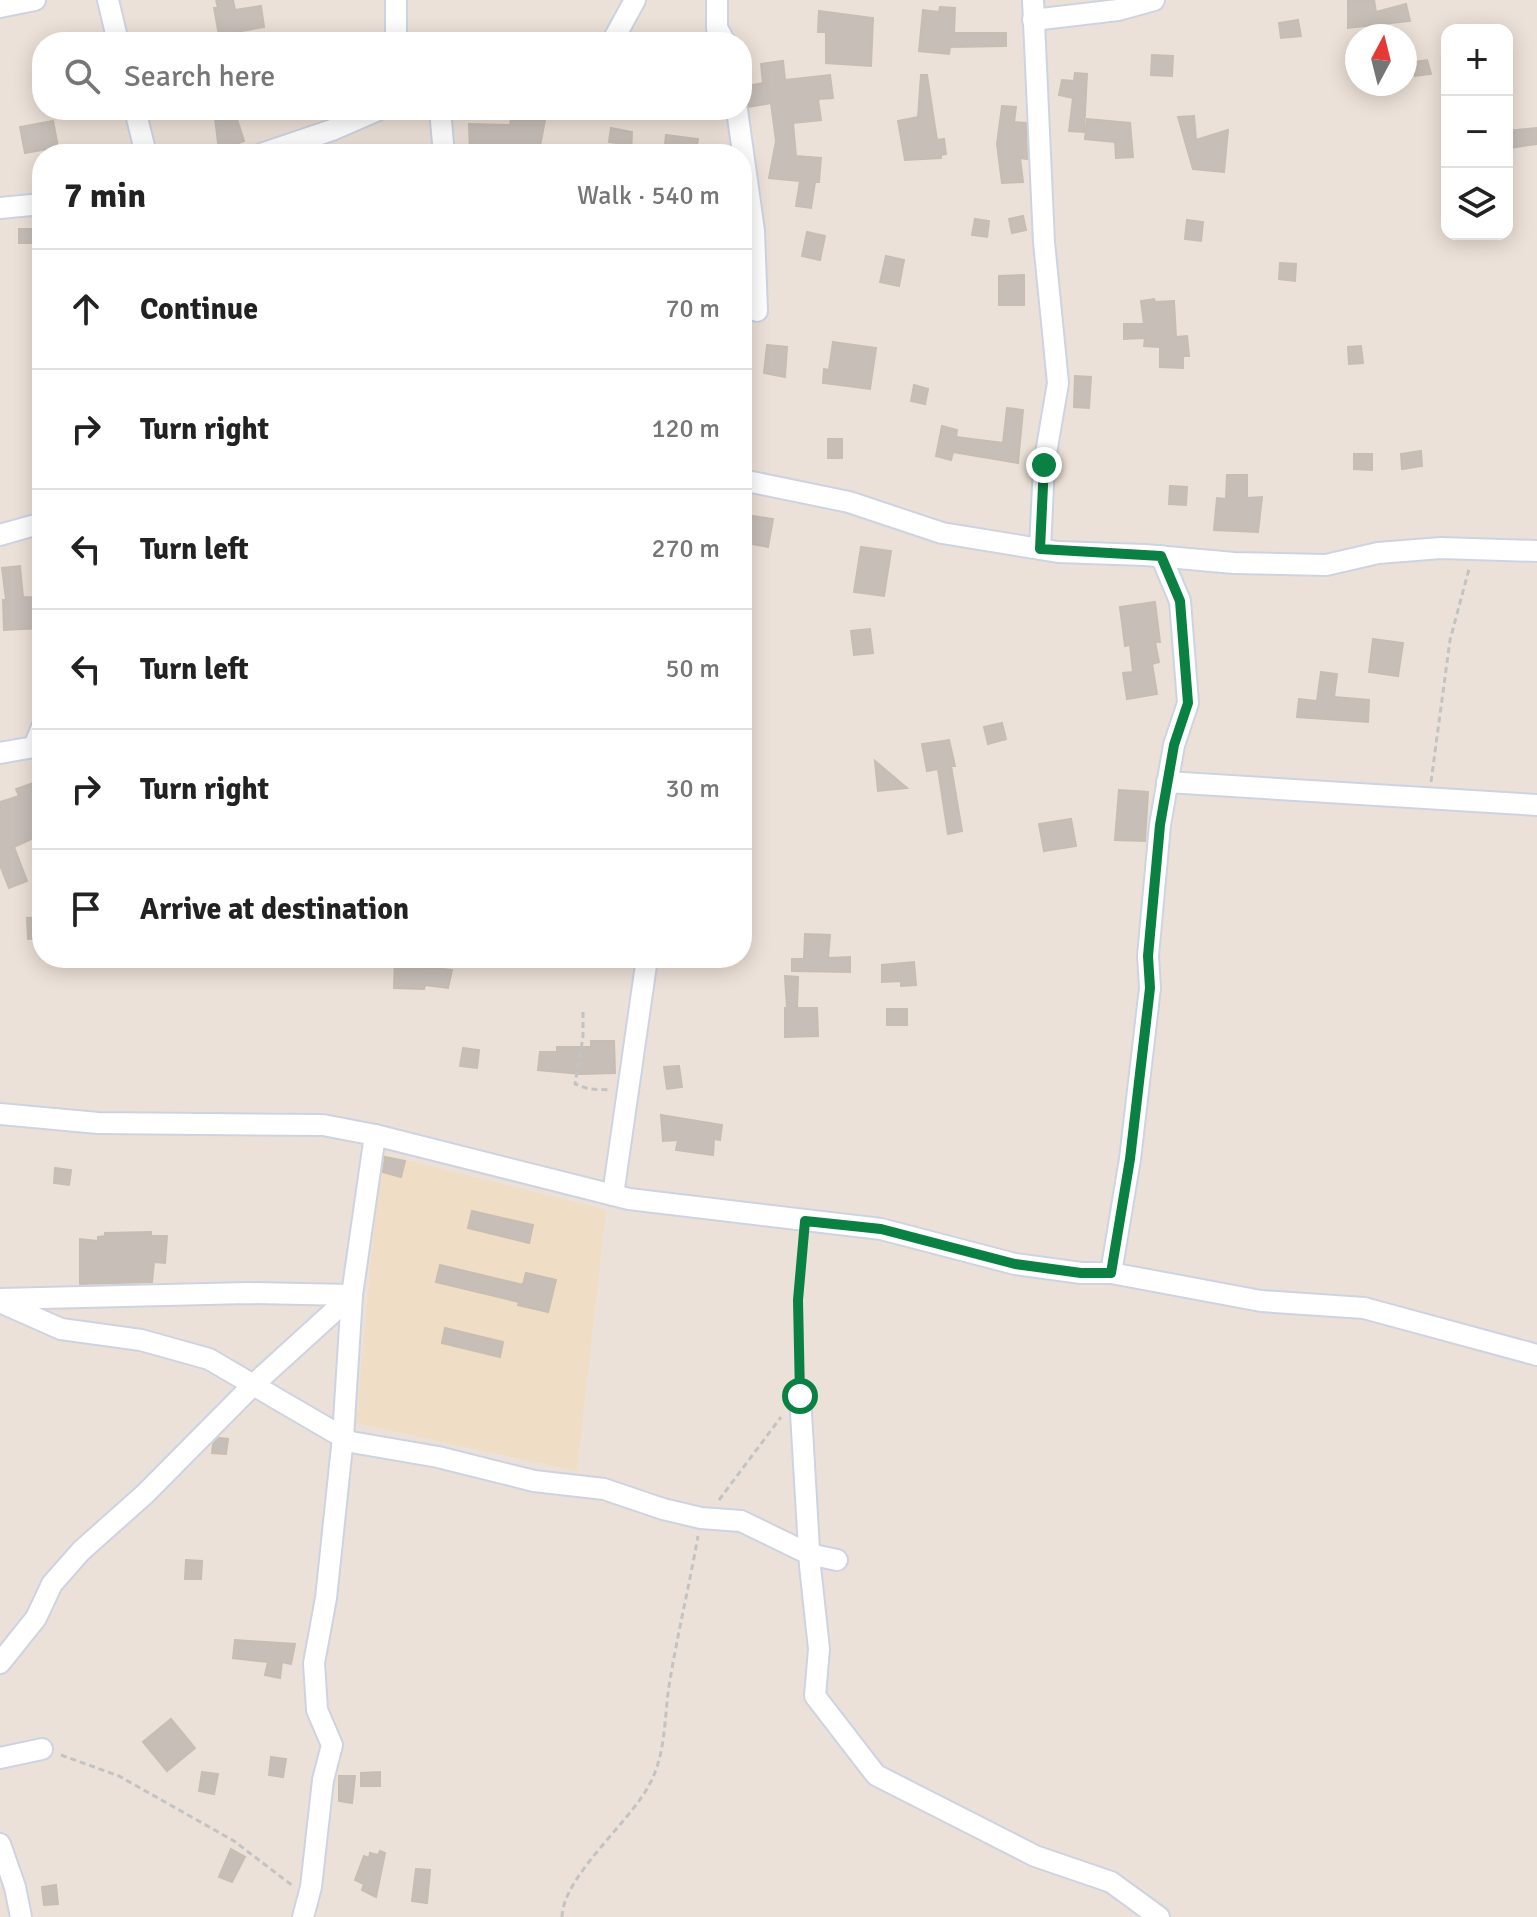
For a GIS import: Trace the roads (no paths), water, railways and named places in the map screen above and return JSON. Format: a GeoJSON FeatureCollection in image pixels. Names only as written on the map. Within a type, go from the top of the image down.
{"type":"FeatureCollection","features":[{"type":"Feature","properties":{"kind":"street"},"geometry":{"type":"LineString","coordinates":[[0,7],[35,0]]}},
{"type":"Feature","properties":{"kind":"street"},"geometry":{"type":"LineString","coordinates":[[108,0],[116,32]]}},
{"type":"Feature","properties":{"kind":"street"},"geometry":{"type":"LineString","coordinates":[[396,0],[396,32]]}},
{"type":"Feature","properties":{"kind":"street"},"geometry":{"type":"LineString","coordinates":[[617,32],[635,0]]}},
{"type":"Feature","properties":{"kind":"street"},"geometry":{"type":"LineString","coordinates":[[717,0],[719,32]]}},
{"type":"Feature","properties":{"kind":"street"},"geometry":{"type":"LineString","coordinates":[[1040,549],[1044,465],[1058,383],[1044,242],[1033,10],[1118,10],[1154,0]]}},
{"type":"Feature","properties":{"kind":"street"},"geometry":{"type":"LineString","coordinates":[[138,120],[144,144]]}},
{"type":"Feature","properties":{"kind":"street"},"geometry":{"type":"LineString","coordinates":[[291,144],[355,120]]}},
{"type":"Feature","properties":{"kind":"street"},"geometry":{"type":"LineString","coordinates":[[441,120],[443,144]]}},
{"type":"Feature","properties":{"kind":"street"},"geometry":{"type":"LineString","coordinates":[[738,120],[740,144]]}},
{"type":"Feature","properties":{"kind":"street"},"geometry":{"type":"LineString","coordinates":[[0,208],[32,205]]}},
{"type":"Feature","properties":{"kind":"street"},"geometry":{"type":"LineString","coordinates":[[752,222],[757,311]]}},
{"type":"Feature","properties":{"kind":"street"},"geometry":{"type":"LineString","coordinates":[[752,482],[849,502],[942,533],[1040,549],[1234,563],[1326,565],[1378,553],[1441,548],[1537,551]]}},
{"type":"Feature","properties":{"kind":"street"},"geometry":{"type":"LineString","coordinates":[[0,535],[32,526]]}},
{"type":"Feature","properties":{"kind":"street"},"geometry":{"type":"LineString","coordinates":[[1111,1273],[1130,1159],[1145,1034],[1150,988],[1149,941],[1160,825],[1174,745],[1188,703],[1180,601],[1161,556]]}},
{"type":"Feature","properties":{"kind":"street"},"geometry":{"type":"LineString","coordinates":[[0,753],[32,747]]}},
{"type":"Feature","properties":{"kind":"street"},"geometry":{"type":"LineString","coordinates":[[1167,782],[1537,805]]}},
{"type":"Feature","properties":{"kind":"street"},"geometry":{"type":"LineString","coordinates":[[613,1195],[645,968]]}},
{"type":"Feature","properties":{"kind":"street"},"geometry":{"type":"LineString","coordinates":[[0,1114],[98,1123],[323,1125],[375,1135],[613,1195],[881,1229],[1015,1264],[1081,1273],[1111,1273],[1261,1301],[1364,1308],[1537,1355]]}},
{"type":"Feature","properties":{"kind":"street"},"geometry":{"type":"LineString","coordinates":[[306,1908],[323,1780],[332,1745],[317,1710],[314,1663],[326,1598],[343,1437],[352,1295],[375,1135]]}},
{"type":"Feature","properties":{"kind":"street"},"geometry":{"type":"LineString","coordinates":[[0,1301],[248,1293],[352,1295]]}},
{"type":"Feature","properties":{"kind":"street"},"geometry":{"type":"LineString","coordinates":[[0,1663],[36,1618],[52,1584],[81,1551],[145,1494],[254,1384],[352,1295]]}},
{"type":"Feature","properties":{"kind":"street"},"geometry":{"type":"LineString","coordinates":[[0,1301],[61,1329],[141,1340],[209,1359],[351,1442],[438,1457],[534,1481],[604,1489],[701,1518],[741,1521],[809,1554],[837,1560]]}},
{"type":"Feature","properties":{"kind":"street"},"geometry":{"type":"LineString","coordinates":[[800,1396],[809,1554],[819,1649],[815,1696],[876,1775],[1035,1856],[1111,1882],[1159,1917]]}},
{"type":"Feature","properties":{"kind":"street"},"geometry":{"type":"LineString","coordinates":[[0,1758],[42,1749]]}},
{"type":"Feature","properties":{"kind":"street"},"geometry":{"type":"LineString","coordinates":[[0,1844],[15,1887],[21,1917]]}}]}
